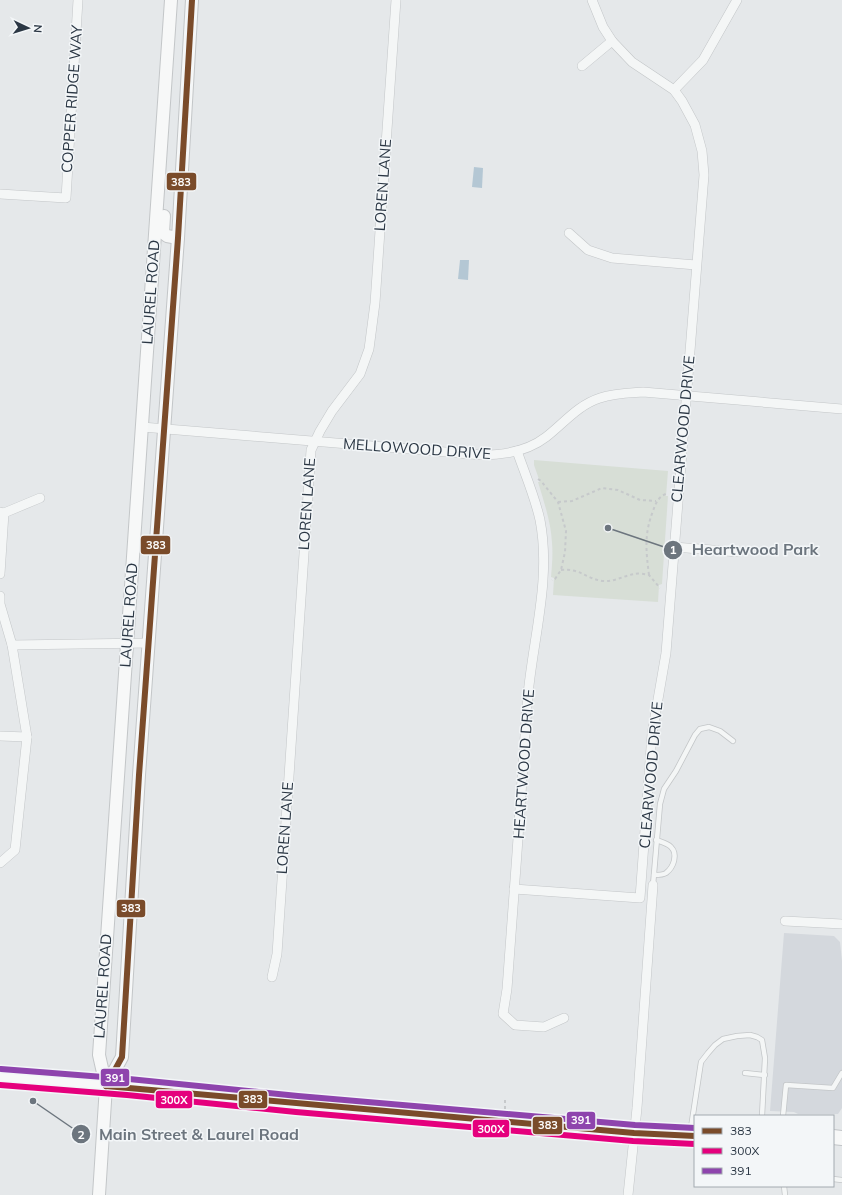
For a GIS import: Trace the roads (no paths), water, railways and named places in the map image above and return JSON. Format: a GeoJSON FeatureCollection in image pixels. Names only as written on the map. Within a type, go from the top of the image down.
{"type":"FeatureCollection","features":[{"type":"Feature","properties":{"kind":"main road","name":"LAUREL ROAD"},"geometry":{"type":"LineString","coordinates":[[99,1195],[106,1086],[99,1055],[171,0]]}},
{"type":"Feature","properties":{"kind":"main road","name":"LAUREL ROAD"},"geometry":{"type":"LineString","coordinates":[[106,1086],[122,1057],[138,783],[178,238],[192,0]]}},
{"type":"Feature","properties":{"kind":"main road"},"geometry":{"type":"LineString","coordinates":[[158,188],[164,210],[163,233],[167,236],[178,238]]}},
{"type":"Feature","properties":{"kind":"main road"},"geometry":{"type":"LineString","coordinates":[[0,1077],[634,1133],[692,1135]]}},
{"type":"Feature","properties":{"kind":"street","name":"COPPER RIDGE WAY"},"geometry":{"type":"LineString","coordinates":[[0,194],[66,198],[78,0]]}},
{"type":"Feature","properties":{"kind":"street","name":"LOREN LANE"},"geometry":{"type":"LineString","coordinates":[[272,977],[277,954],[311,450],[332,411],[360,374],[369,349],[375,303],[396,0]]}},
{"type":"Feature","properties":{"kind":"street","name":"CLEARWOOD DRIVE"},"geometry":{"type":"LineString","coordinates":[[514,889],[640,898],[652,734],[666,653],[704,175],[702,151],[695,124],[674,90],[632,62],[612,41],[602,27],[592,0]]}},
{"type":"Feature","properties":{"kind":"street"},"geometry":{"type":"LineString","coordinates":[[674,90],[703,60],[737,0]]}},
{"type":"Feature","properties":{"kind":"street"},"geometry":{"type":"LineString","coordinates":[[582,66],[612,41]]}},
{"type":"Feature","properties":{"kind":"street"},"geometry":{"type":"LineString","coordinates":[[569,232],[588,250],[612,258],[696,265]]}},
{"type":"Feature","properties":{"kind":"street","name":"MELLOWOOD DRIVE"},"geometry":{"type":"LineString","coordinates":[[142,427],[496,455],[517,451],[532,446],[545,438],[576,411],[599,398],[620,393],[643,392],[842,409]]}},
{"type":"Feature","properties":{"kind":"street","name":"HEARTWOOD DRIVE"},"geometry":{"type":"LineString","coordinates":[[517,451],[540,519],[543,571],[539,622],[528,692],[507,989],[503,1014],[515,1025],[544,1027],[564,1018]]}},
{"type":"Feature","properties":{"kind":"street"},"geometry":{"type":"LineString","coordinates":[[0,574],[2,512],[40,498]]}},
{"type":"Feature","properties":{"kind":"street"},"geometry":{"type":"LineString","coordinates":[[674,547],[738,552]]}},
{"type":"Feature","properties":{"kind":"street"},"geometry":{"type":"LineString","coordinates":[[0,596],[0,604],[12,644],[27,737],[15,850],[0,863]]}},
{"type":"Feature","properties":{"kind":"street"},"geometry":{"type":"LineString","coordinates":[[12,644],[149,643]]}},
{"type":"Feature","properties":{"kind":"street"},"geometry":{"type":"LineString","coordinates":[[0,736],[27,737]]}},
{"type":"Feature","properties":{"kind":"street"},"geometry":{"type":"LineString","coordinates":[[628,1195],[653,886]]}},
{"type":"Feature","properties":{"kind":"street"},"geometry":{"type":"LineString","coordinates":[[785,921],[842,924]]}},
{"type":"Feature","properties":{"kind":"lane"},"geometry":{"type":"LineString","coordinates":[[653,886],[660,804],[664,789],[676,771],[695,735],[700,729],[709,727],[720,731],[733,741]]}},
{"type":"Feature","properties":{"kind":"lane"},"geometry":{"type":"LineString","coordinates":[[654,875],[665,874],[670,869],[675,857],[674,851],[670,846],[656,840]]}},
{"type":"Feature","properties":{"kind":"lane"},"geometry":{"type":"LineString","coordinates":[[694,1115],[701,1062],[715,1045],[723,1040],[737,1036],[750,1035],[757,1036],[762,1040],[765,1058],[762,1115]]}},
{"type":"Feature","properties":{"kind":"lane"},"geometry":{"type":"LineString","coordinates":[[745,1073],[765,1075]]}},
{"type":"Feature","properties":{"kind":"lane"},"geometry":{"type":"LineString","coordinates":[[783,1115],[786,1085],[834,1088],[842,1073]]}},
{"type":"Feature","properties":{"kind":"lane"},"geometry":{"type":"LineString","coordinates":[[692,1135],[694,1119]]}},
{"type":"Feature","properties":{"kind":"water"},"geometry":{"type":"Polygon","coordinates":[[[474,167],[483,168],[482,188],[472,187],[474,167]]]}},
{"type":"Feature","properties":{"kind":"water"},"geometry":{"type":"Polygon","coordinates":[[[460,260],[469,260],[468,280],[458,279],[460,260]]]}},
{"type":"Feature","properties":{"kind":"place","name":"Heartwood Park"},"geometry":{"type":"Point","coordinates":[608,528]}},
{"type":"Feature","properties":{"kind":"place","name":"Main Street & Laurel Road"},"geometry":{"type":"Point","coordinates":[33,1101]}}]}
